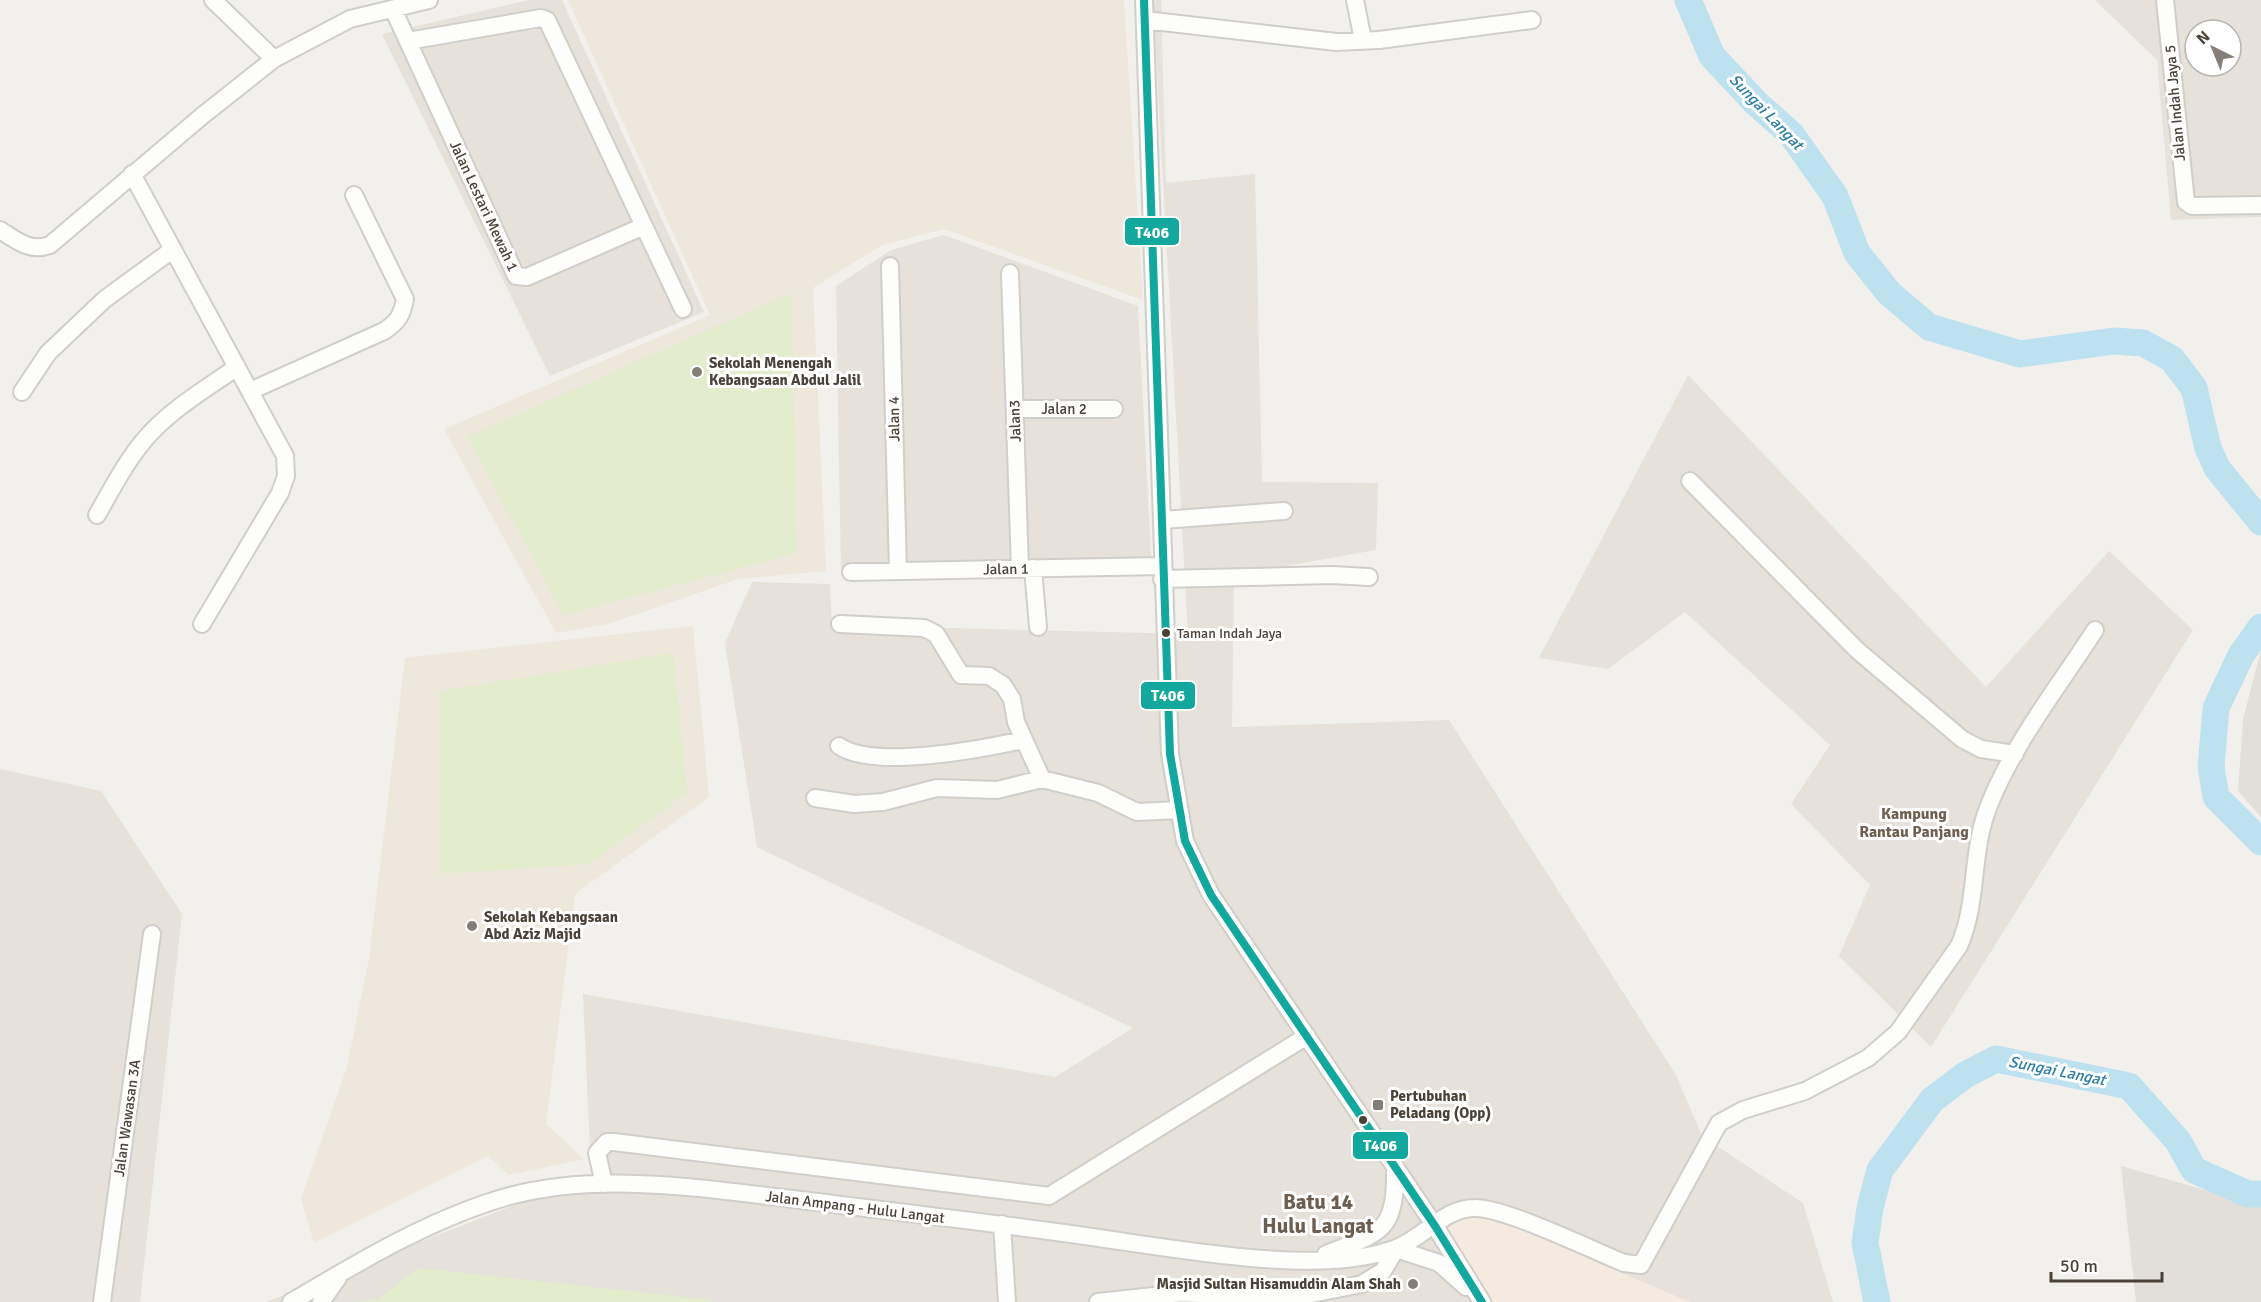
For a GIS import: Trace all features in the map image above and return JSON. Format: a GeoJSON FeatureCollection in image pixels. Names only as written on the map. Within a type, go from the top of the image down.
{"type":"FeatureCollection","features":[{"type":"Feature","properties":{"kind":"street"},"geometry":{"type":"LineString","coordinates":[[213,0],[274,59]]}},
{"type":"Feature","properties":{"kind":"street"},"geometry":{"type":"LineString","coordinates":[[0,230],[29,248],[39,249],[50,245],[132,174],[274,59],[350,19],[429,0]]}},
{"type":"Feature","properties":{"kind":"street"},"geometry":{"type":"LineString","coordinates":[[1143,0],[1170,754],[1185,842],[1211,895],[1435,1226],[1482,1302]]}},
{"type":"Feature","properties":{"kind":"street"},"geometry":{"type":"LineString","coordinates":[[1355,0],[1363,40]]}},
{"type":"Feature","properties":{"kind":"street","name":"Jalan Indah Jaya 5"},"geometry":{"type":"LineString","coordinates":[[2165,0],[2184,195],[2189,204],[2261,205]]}},
{"type":"Feature","properties":{"kind":"street","name":"Jalan Lestari Mewah 1"},"geometry":{"type":"LineString","coordinates":[[393,9],[516,276],[527,277],[644,226]]}},
{"type":"Feature","properties":{"kind":"street"},"geometry":{"type":"LineString","coordinates":[[408,41],[545,18],[683,309]]}},
{"type":"Feature","properties":{"kind":"street"},"geometry":{"type":"LineString","coordinates":[[1145,20],[1336,42],[1532,20]]}},
{"type":"Feature","properties":{"kind":"street"},"geometry":{"type":"LineString","coordinates":[[132,174],[285,456],[286,476],[280,492],[202,624]]}},
{"type":"Feature","properties":{"kind":"street"},"geometry":{"type":"LineString","coordinates":[[250,391],[384,331],[396,323],[403,314],[405,299],[354,195]]}},
{"type":"Feature","properties":{"kind":"street"},"geometry":{"type":"LineString","coordinates":[[22,392],[48,353],[105,299],[172,250]]}},
{"type":"Feature","properties":{"kind":"street","name":"Jalan 4"},"geometry":{"type":"LineString","coordinates":[[890,266],[898,571]]}},
{"type":"Feature","properties":{"kind":"street","name":"Jalan3"},"geometry":{"type":"LineString","coordinates":[[1011,273],[1015,409],[1027,568],[1038,627]]}},
{"type":"Feature","properties":{"kind":"street"},"geometry":{"type":"LineString","coordinates":[[97,516],[127,462],[147,437],[172,414],[237,367]]}},
{"type":"Feature","properties":{"kind":"street","name":"Jalan 2"},"geometry":{"type":"LineString","coordinates":[[1015,409],[1114,409]]}},
{"type":"Feature","properties":{"kind":"street"},"geometry":{"type":"LineString","coordinates":[[1690,481],[1857,650],[1962,739],[1981,749],[2015,754],[2095,630]]}},
{"type":"Feature","properties":{"kind":"street"},"geometry":{"type":"LineString","coordinates":[[1162,520],[1284,511]]}},
{"type":"Feature","properties":{"kind":"street","name":"Jalan 1"},"geometry":{"type":"LineString","coordinates":[[851,572],[1027,568],[1369,577]]}},
{"type":"Feature","properties":{"kind":"street"},"geometry":{"type":"LineString","coordinates":[[840,624],[924,628],[932,631],[961,675],[989,676],[1003,685],[1012,699],[1023,740],[1042,779]]}},
{"type":"Feature","properties":{"kind":"street"},"geometry":{"type":"LineString","coordinates":[[839,746],[848,751],[878,757],[968,751],[1023,740]]}},
{"type":"Feature","properties":{"kind":"street","name":"Jalan Ampang - Hulu Langat"},"geometry":{"type":"LineString","coordinates":[[291,1302],[394,1242],[494,1200],[565,1187],[604,1184],[733,1192],[1002,1224],[1218,1255],[1308,1260],[1362,1256],[1396,1249],[1458,1211],[1474,1208],[1491,1210],[1635,1266],[1644,1263],[1719,1123],[1743,1110],[1805,1091],[1868,1058],[1898,1032],[1959,946],[1966,931],[1978,838],[1989,803],[2015,754]]}},
{"type":"Feature","properties":{"kind":"street"},"geometry":{"type":"LineString","coordinates":[[815,798],[854,804],[883,802],[937,788],[997,790],[1042,779],[1098,793],[1137,812],[1179,810]]}},
{"type":"Feature","properties":{"kind":"street","name":"Jalan Wawasan 3A"},"geometry":{"type":"LineString","coordinates":[[102,1302],[152,934]]}},
{"type":"Feature","properties":{"kind":"street"},"geometry":{"type":"LineString","coordinates":[[604,1184],[597,1153],[607,1142],[614,1142],[1050,1196],[1307,1036]]}},
{"type":"Feature","properties":{"kind":"street"},"geometry":{"type":"LineString","coordinates":[[1308,1260],[1365,1239],[1380,1229],[1392,1214],[1395,1196],[1395,1166]]}},
{"type":"Feature","properties":{"kind":"street"},"geometry":{"type":"LineString","coordinates":[[1002,1224],[1007,1302]]}},
{"type":"Feature","properties":{"kind":"street"},"geometry":{"type":"LineString","coordinates":[[1110,1301],[1182,1297],[1285,1299],[1336,1290],[1373,1279],[1383,1271],[1396,1249],[1439,1263],[1462,1281],[1477,1302]]}},
{"type":"Feature","properties":{"kind":"street"},"geometry":{"type":"LineString","coordinates":[[321,1302],[342,1272]]}},
{"type":"Feature","properties":{"kind":"shaded area"},"geometry":{"type":"Polygon","coordinates":[[[529,0],[562,0],[704,312],[550,376],[382,34],[529,0]]]}},
{"type":"Feature","properties":{"kind":"shaded area","name":"Sekolah Menengah Kebangsaan Abdul Jalil"},"geometry":{"type":"Polygon","coordinates":[[[568,0],[1124,0],[1143,300],[944,229],[882,245],[813,288],[826,571],[738,579],[608,624],[556,633],[444,429],[710,315],[568,0]]]}},
{"type":"Feature","properties":{"kind":"shaded area"},"geometry":{"type":"Polygon","coordinates":[[[1153,0],[1161,0],[1166,183],[1255,174],[1262,482],[1378,483],[1376,550],[1234,575],[1232,727],[1449,720],[1676,1075],[1702,1136],[1803,1203],[1833,1302],[266,1302],[591,1175],[583,994],[1055,1077],[1133,1028],[757,847],[725,643],[752,582],[830,584],[832,625],[1188,634],[1153,0]]]}},
{"type":"Feature","properties":{"kind":"shaded area"},"geometry":{"type":"Polygon","coordinates":[[[2095,0],[2261,0],[2261,217],[2171,220],[2157,60],[2095,0]]]}},
{"type":"Feature","properties":{"kind":"shaded area"},"geometry":{"type":"Polygon","coordinates":[[[944,235],[1138,306],[1152,575],[841,575],[836,286],[891,250],[944,235]]]}},
{"type":"Feature","properties":{"kind":"shaded area"},"geometry":{"type":"Polygon","coordinates":[[[1688,375],[1986,687],[2109,551],[2193,630],[1931,1047],[1839,956],[1870,885],[1791,804],[1830,745],[1685,612],[1608,669],[1539,658],[1688,375]]]}},
{"type":"Feature","properties":{"kind":"shaded area","name":"Sekolah Kebangsaan Abd Aziz Majid"},"geometry":{"type":"Polygon","coordinates":[[[693,626],[709,797],[575,894],[546,1124],[584,1159],[509,1175],[488,1156],[314,1243],[301,1199],[347,1067],[369,958],[405,658],[693,626]]]}},
{"type":"Feature","properties":{"kind":"shaded area"},"geometry":{"type":"Polygon","coordinates":[[[2261,650],[2261,817],[2238,791],[2243,719],[2261,650]]]}},
{"type":"Feature","properties":{"kind":"shaded area"},"geometry":{"type":"Polygon","coordinates":[[[0,769],[101,791],[182,914],[140,1302],[0,1302],[0,769]]]}},
{"type":"Feature","properties":{"kind":"shaded area"},"geometry":{"type":"Polygon","coordinates":[[[2121,1166],[2261,1206],[2261,1302],[2136,1302],[2121,1166]]]}},
{"type":"Feature","properties":{"kind":"shaded area"},"geometry":{"type":"Polygon","coordinates":[[[1468,1214],[1488,1216],[1690,1302],[1491,1302],[1447,1229],[1468,1214]]]}},
{"type":"Feature","properties":{"kind":"green space"},"geometry":{"type":"Polygon","coordinates":[[[791,293],[797,553],[564,615],[467,437],[791,293]]]}},
{"type":"Feature","properties":{"kind":"green space"},"geometry":{"type":"Polygon","coordinates":[[[673,653],[687,793],[590,864],[441,874],[440,691],[673,653]]]}},
{"type":"Feature","properties":{"kind":"green space"},"geometry":{"type":"Polygon","coordinates":[[[418,1268],[712,1300],[711,1302],[358,1302],[379,1299],[418,1268]]]}},
{"type":"Feature","properties":{"kind":"waterway","name":"Sungai Langat"},"geometry":{"type":"LineString","coordinates":[[1688,0],[1712,56],[1757,104],[1791,134],[1835,196],[1857,253],[1889,293],[1929,327],[2020,354],[2114,341],[2143,343],[2172,359],[2194,388],[2208,448],[2217,468],[2261,522]]}},
{"type":"Feature","properties":{"kind":"waterway","name":"Sungai Langat"},"geometry":{"type":"LineString","coordinates":[[2261,627],[2241,655],[2216,708],[2211,767],[2216,797],[2261,842]]}},
{"type":"Feature","properties":{"kind":"waterway","name":"Sungai Langat"},"geometry":{"type":"LineString","coordinates":[[1877,1302],[1865,1243],[1870,1208],[1880,1170],[1932,1100],[1965,1075],[1996,1059],[2129,1086],[2178,1141],[2194,1170],[2248,1194],[2261,1194]]}},
{"type":"Feature","properties":{"kind":"transit line","name":"T406"},"geometry":{"type":"LineString","coordinates":[[1144,0],[1170,754],[1185,841],[1211,895],[1435,1226],[1482,1302]]}},
{"type":"Feature","properties":{"kind":"place","name":"Sekolah Menengah Kebangsaan Abdul Jalil"},"geometry":{"type":"Point","coordinates":[697,372]}},
{"type":"Feature","properties":{"kind":"place","name":"Taman Indah Jaya"},"geometry":{"type":"Point","coordinates":[1166,633]}},
{"type":"Feature","properties":{"kind":"place","name":"Sekolah Kebangsaan Abd Aziz Majid"},"geometry":{"type":"Point","coordinates":[472,926]}},
{"type":"Feature","properties":{"kind":"place","name":"Pertubuhan Peladang (Opp)"},"geometry":{"type":"Point","coordinates":[1378,1105]}},
{"type":"Feature","properties":{"kind":"place","name":"Masjid Sultan Hisamuddin Alam Shah"},"geometry":{"type":"Point","coordinates":[1413,1284]}},
{"type":"Feature","properties":{"kind":"district","name":"Kampung Rantau Panjang"},"geometry":{"type":"Point","coordinates":[1914,823]}},
{"type":"Feature","properties":{"kind":"district","name":"Batu 14 Hulu Langat"},"geometry":{"type":"Point","coordinates":[1318,1214]}}]}
